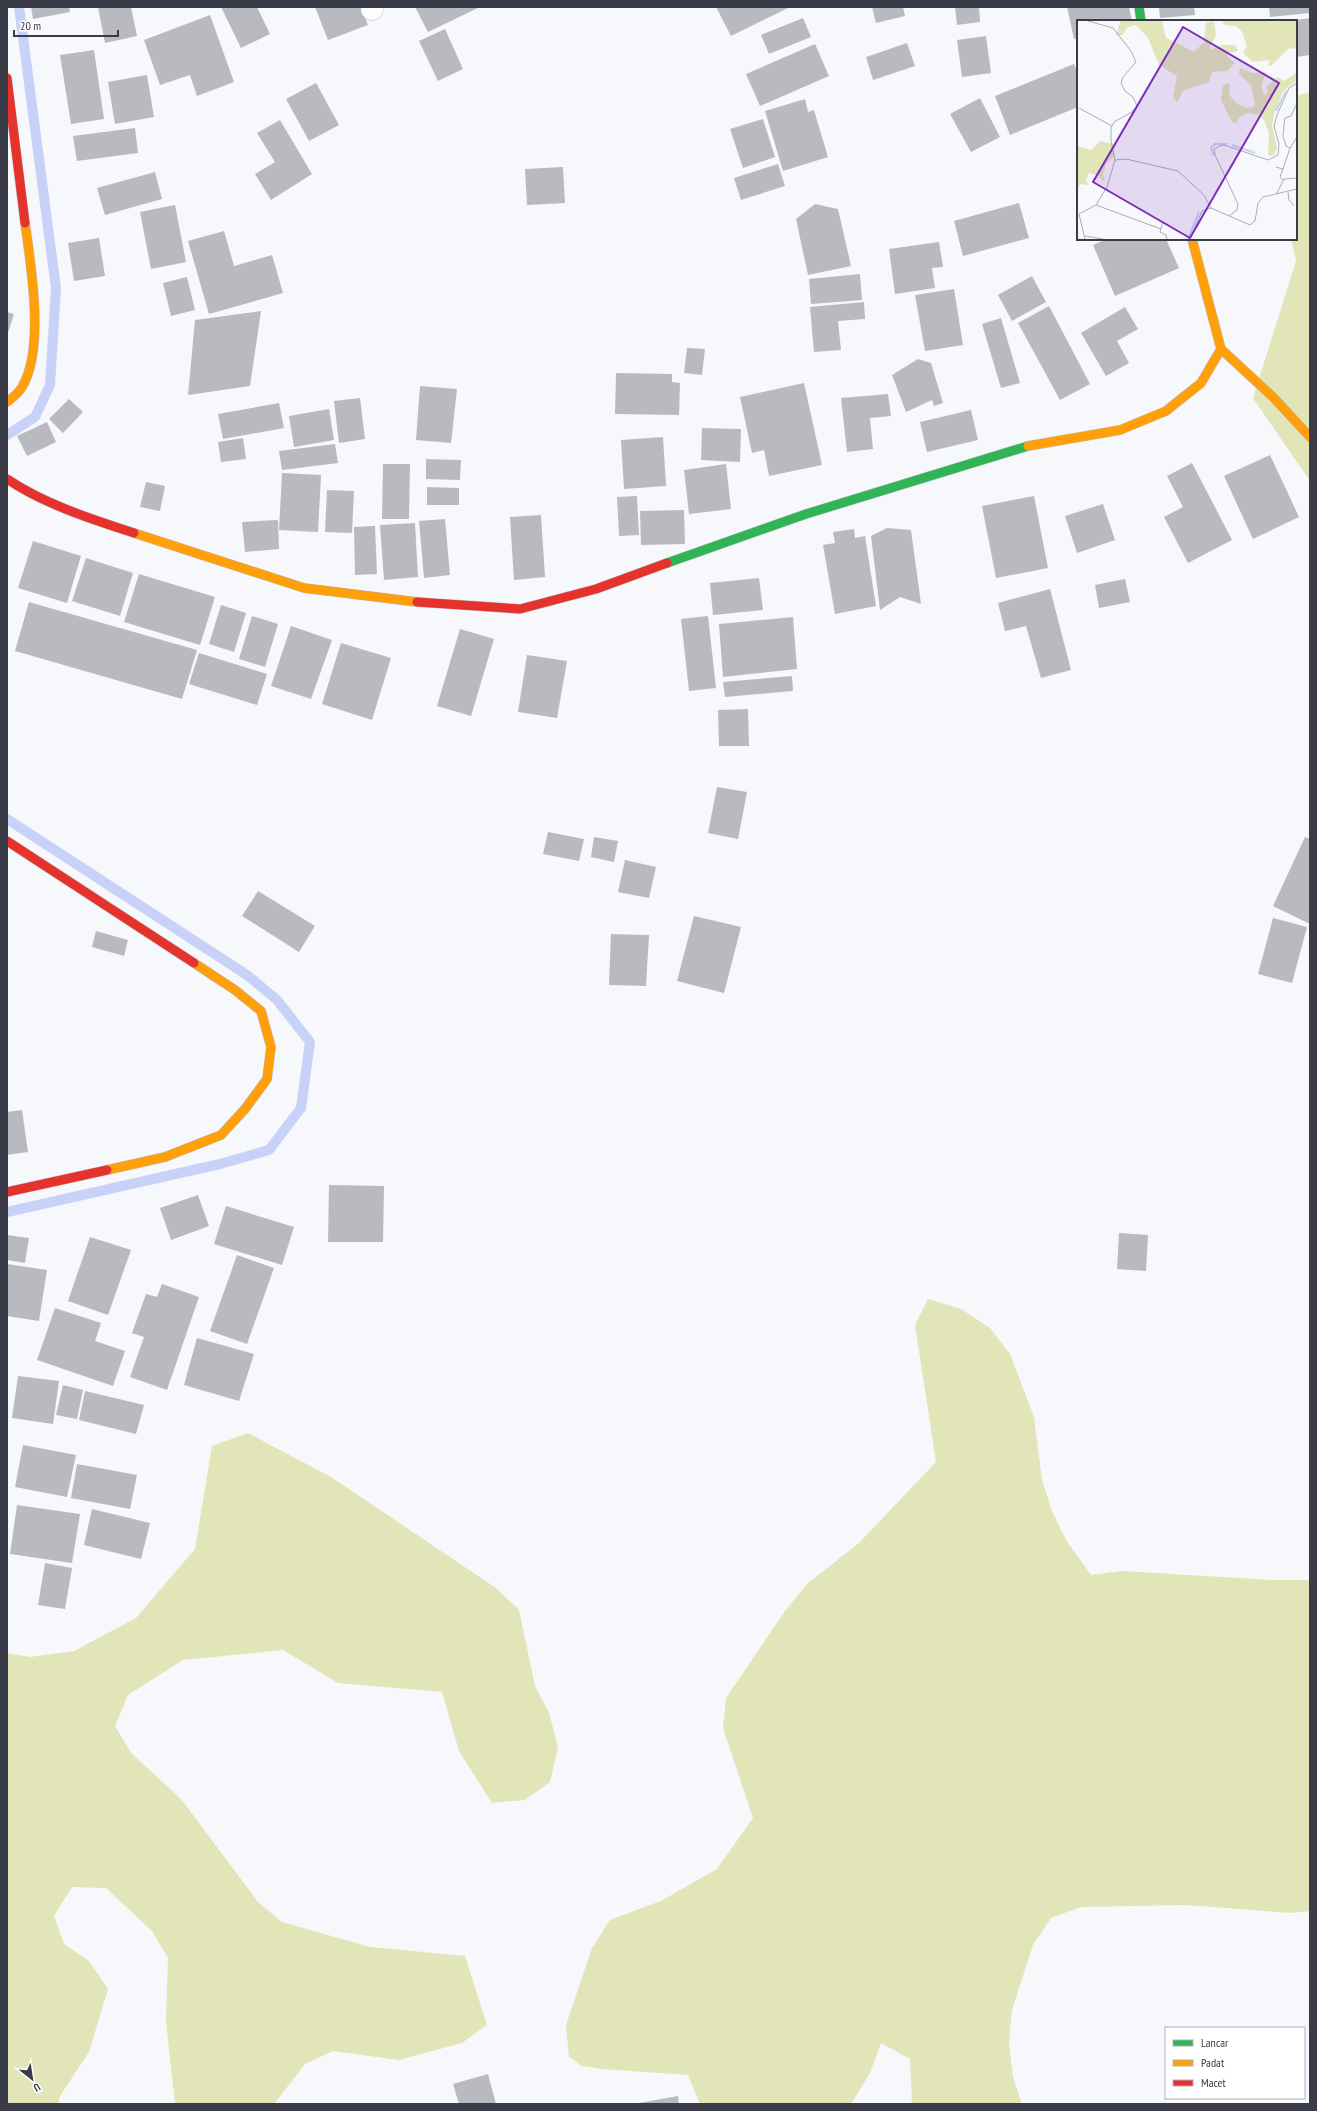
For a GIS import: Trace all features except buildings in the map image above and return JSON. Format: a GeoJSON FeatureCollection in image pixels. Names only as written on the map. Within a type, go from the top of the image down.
{"type":"FeatureCollection","features":[{"type":"Feature","properties":{"kind":"street"},"geometry":{"type":"LineString","coordinates":[[1140,7],[1141,20]]}},
{"type":"Feature","properties":{"kind":"street"},"geometry":{"type":"LineString","coordinates":[[7,78],[34,294],[34,345],[29,371],[22,388],[7,402]]}},
{"type":"Feature","properties":{"kind":"street"},"geometry":{"type":"LineString","coordinates":[[1192,240],[1221,349],[1273,397],[1310,437]]}},
{"type":"Feature","properties":{"kind":"street"},"geometry":{"type":"LineString","coordinates":[[7,479],[26,492],[106,524],[304,588],[394,601],[520,609],[596,590],[806,514],[1029,446],[1120,430],[1166,411],[1201,383],[1221,349]]}},
{"type":"Feature","properties":{"kind":"street"},"geometry":{"type":"LineString","coordinates":[[7,841],[235,990],[261,1011],[270,1047],[266,1079],[245,1108],[220,1135],[165,1157],[7,1192]]}},
{"type":"Feature","properties":{"kind":"green space"},"geometry":{"type":"Polygon","coordinates":[[[1310,92],[1310,481],[1253,398],[1296,261],[1291,240],[1297,240],[1297,96],[1310,92]]]}},
{"type":"Feature","properties":{"kind":"green space"},"geometry":{"type":"Polygon","coordinates":[[[928,1299],[961,1309],[990,1328],[1010,1354],[1034,1417],[1042,1480],[1052,1511],[1066,1540],[1091,1575],[1122,1571],[1272,1580],[1310,1580],[1310,1911],[1290,1913],[1186,1905],[1081,1907],[1051,1918],[1033,1945],[1012,2010],[1009,2043],[1013,2077],[1022,2104],[912,2104],[910,2059],[881,2043],[870,2073],[851,2104],[700,2104],[688,2075],[602,2069],[582,2066],[569,2057],[566,2025],[592,1948],[610,1920],[661,1901],[717,1869],[753,1818],[723,1728],[726,1698],[785,1611],[807,1584],[859,1543],[936,1462],[915,1325],[928,1299]]]}},
{"type":"Feature","properties":{"kind":"green space"},"geometry":{"type":"Polygon","coordinates":[[[248,1433],[331,1477],[496,1588],[519,1610],[535,1686],[549,1713],[558,1747],[550,1782],[525,1800],[492,1803],[459,1751],[442,1692],[338,1683],[283,1650],[183,1660],[128,1695],[115,1726],[131,1753],[181,1799],[258,1902],[282,1922],[370,1947],[465,1956],[487,2025],[462,2043],[399,2060],[333,2051],[305,2064],[274,2104],[175,2104],[166,2022],[168,1958],[152,1931],[106,1888],[72,1887],[54,1916],[64,1944],[89,1961],[108,1989],[89,2052],[60,2096],[58,2104],[7,2104],[7,1653],[30,1657],[74,1651],[136,1618],[195,1549],[212,1446],[248,1433]]]}},
{"type":"Feature","properties":{"kind":"waterway"},"geometry":{"type":"LineString","coordinates":[[7,435],[35,417],[50,385],[56,288],[19,7]]}},
{"type":"Feature","properties":{"kind":"waterway"},"geometry":{"type":"LineString","coordinates":[[7,819],[247,975],[277,1000],[310,1042],[301,1108],[269,1150],[220,1164],[7,1212]]}},
{"type":"Feature","properties":{"kind":"traffic: fast"},"geometry":{"type":"LineString","coordinates":[[1139,7],[1141,20]]}},
{"type":"Feature","properties":{"kind":"traffic: fast"},"geometry":{"type":"LineString","coordinates":[[667,563],[806,514],[1028,446]]}},
{"type":"Feature","properties":{"kind":"traffic: slow"},"geometry":{"type":"LineString","coordinates":[[7,402],[22,387],[29,371],[33,351],[35,330],[33,284],[25,223]]}},
{"type":"Feature","properties":{"kind":"traffic: slow"},"geometry":{"type":"LineString","coordinates":[[1192,240],[1221,349],[1273,397],[1310,437]]}},
{"type":"Feature","properties":{"kind":"traffic: slow"},"geometry":{"type":"LineString","coordinates":[[1028,446],[1120,430],[1166,411],[1201,383],[1221,349]]}},
{"type":"Feature","properties":{"kind":"traffic: slow"},"geometry":{"type":"LineString","coordinates":[[134,533],[304,588],[417,602]]}},
{"type":"Feature","properties":{"kind":"traffic: slow"},"geometry":{"type":"LineString","coordinates":[[107,1170],[165,1157],[221,1135],[245,1109],[267,1079],[271,1047],[261,1011],[235,990],[194,963]]}},
{"type":"Feature","properties":{"kind":"traffic: jam"},"geometry":{"type":"LineString","coordinates":[[7,78],[25,223]]}},
{"type":"Feature","properties":{"kind":"traffic: jam"},"geometry":{"type":"LineString","coordinates":[[7,479],[21,488],[52,503],[134,533]]}},
{"type":"Feature","properties":{"kind":"traffic: jam"},"geometry":{"type":"LineString","coordinates":[[417,602],[520,609],[596,589],[667,563]]}},
{"type":"Feature","properties":{"kind":"traffic: jam"},"geometry":{"type":"LineString","coordinates":[[7,841],[194,963]]}},
{"type":"Feature","properties":{"kind":"traffic: jam"},"geometry":{"type":"LineString","coordinates":[[7,1192],[107,1170]]}}]}
